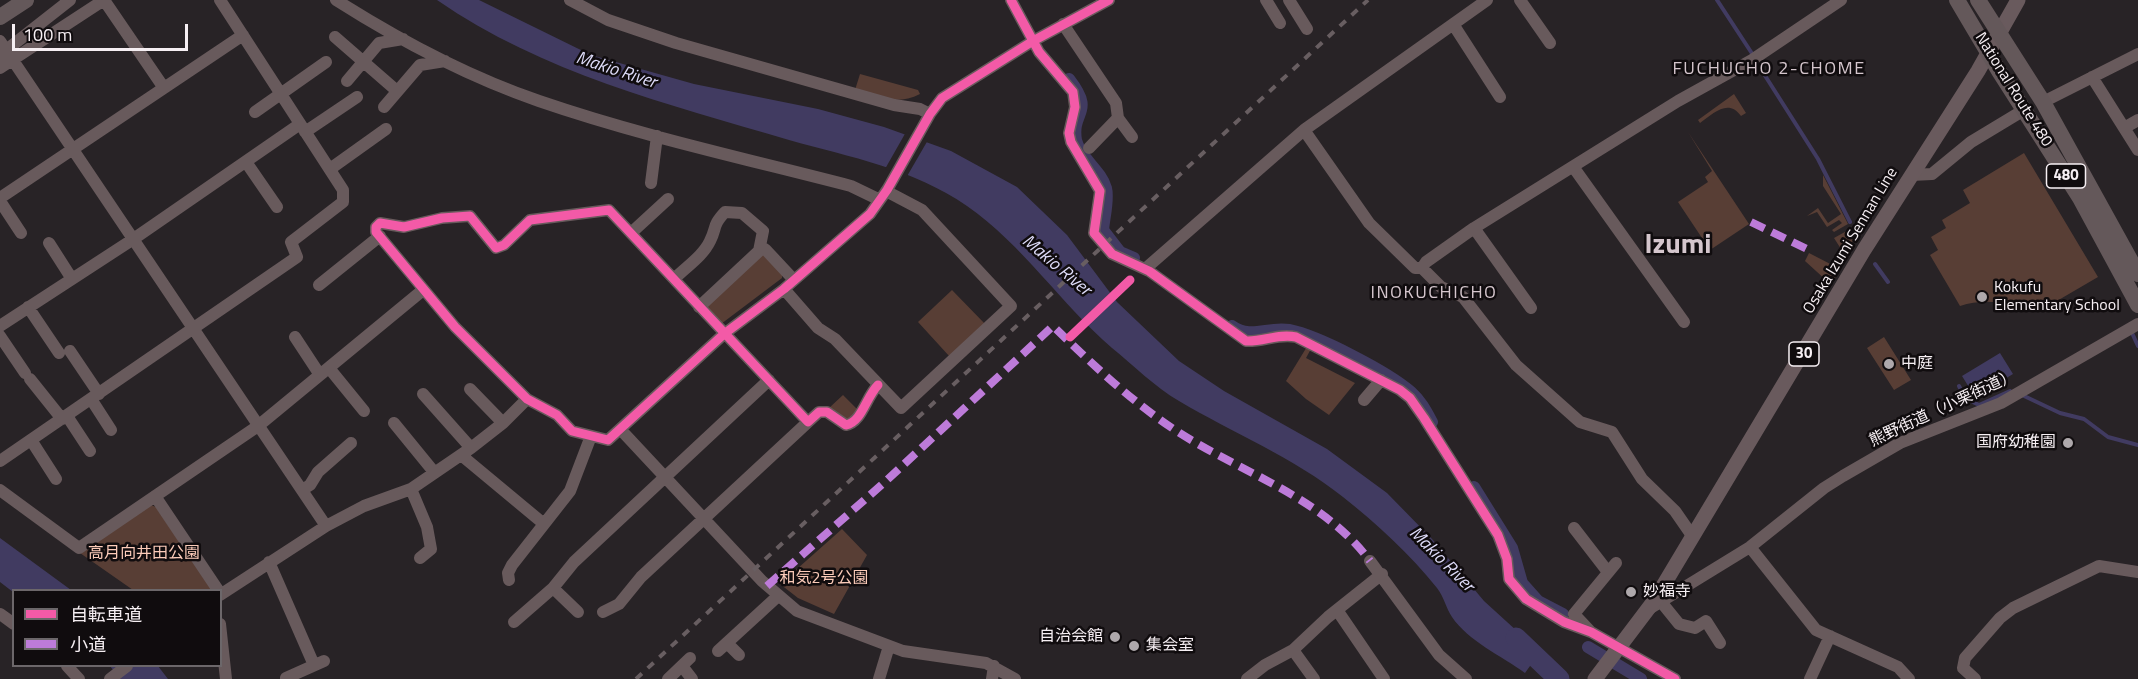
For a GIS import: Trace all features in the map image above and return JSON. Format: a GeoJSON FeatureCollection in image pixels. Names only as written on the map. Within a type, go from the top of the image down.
{"type":"FeatureCollection","features":[{"type":"Feature","properties":{"kind":"highway"},"geometry":{"type":"LineString","coordinates":[[0,18],[27,0]]}},
{"type":"Feature","properties":{"kind":"highway","name":"National Route 480"},"geometry":{"type":"LineString","coordinates":[[1978,0],[2043,102],[2138,274]]}},
{"type":"Feature","properties":{"kind":"highway","name":"480"},"geometry":{"type":"LineString","coordinates":[[1991,0],[1999,31]]}},
{"type":"Feature","properties":{"kind":"highway","name":"National Route 480"},"geometry":{"type":"LineString","coordinates":[[1958,4],[2080,198],[2138,305]]}},
{"type":"Feature","properties":{"kind":"main road","name":"Osaka Izumi Sennan Line"},"geometry":{"type":"LineString","coordinates":[[1594,679],[1646,610],[1693,537],[1864,250],[1891,200],[1911,175],[1978,71],[2018,0]]}},
{"type":"Feature","properties":{"kind":"street"},"geometry":{"type":"LineString","coordinates":[[0,68],[5,51],[69,0]]}},
{"type":"Feature","properties":{"kind":"street"},"geometry":{"type":"LineString","coordinates":[[5,51],[104,0],[164,88]]}},
{"type":"Feature","properties":{"kind":"street"},"geometry":{"type":"LineString","coordinates":[[2,457],[32,440],[297,257],[291,242],[343,202],[344,190],[220,0]]}},
{"type":"Feature","properties":{"kind":"street"},"geometry":{"type":"LineString","coordinates":[[336,0],[446,61],[537,100],[657,136],[885,194],[922,210],[1011,306],[901,408],[835,339],[818,328],[784,289]]}},
{"type":"Feature","properties":{"kind":"street"},"geometry":{"type":"LineString","coordinates":[[570,0],[608,20],[676,44],[894,105],[920,109],[928,116]]}},
{"type":"Feature","properties":{"kind":"street"},"geometry":{"type":"LineString","coordinates":[[1011,0],[1073,92],[1075,106],[1069,133],[1071,142],[1100,191],[1094,233],[1112,254],[1148,266],[1246,341],[1287,335],[1296,337],[1382,380],[1410,398],[1498,535],[1507,559],[1509,579],[1526,599],[1564,622],[1591,632]]}},
{"type":"Feature","properties":{"kind":"street"},"geometry":{"type":"LineString","coordinates":[[808,422],[724,334],[609,210],[530,220],[504,245],[496,248],[470,216],[442,218],[404,227],[380,223],[376,227],[380,236],[423,290],[472,345],[527,399],[556,415],[572,431],[608,440],[724,334],[784,289],[870,214],[885,194],[928,116],[952,90],[1063,24],[1109,0]]}},
{"type":"Feature","properties":{"kind":"street"},"geometry":{"type":"LineString","coordinates":[[1266,0],[1280,23]]}},
{"type":"Feature","properties":{"kind":"street"},"geometry":{"type":"LineString","coordinates":[[1289,0],[1307,29]]}},
{"type":"Feature","properties":{"kind":"street"},"geometry":{"type":"LineString","coordinates":[[1148,266],[1304,130],[1487,0]]}},
{"type":"Feature","properties":{"kind":"street"},"geometry":{"type":"LineString","coordinates":[[1520,0],[1550,43]]}},
{"type":"Feature","properties":{"kind":"street"},"geometry":{"type":"LineString","coordinates":[[1422,268],[1426,262],[1474,228],[1575,168],[1678,101],[1752,60],[1841,0]]}},
{"type":"Feature","properties":{"kind":"street"},"geometry":{"type":"LineString","coordinates":[[1063,24],[1116,103],[1118,118],[1132,137]]}},
{"type":"Feature","properties":{"kind":"street"},"geometry":{"type":"LineString","coordinates":[[1453,24],[1500,97]]}},
{"type":"Feature","properties":{"kind":"street"},"geometry":{"type":"LineString","coordinates":[[21,233],[2,194],[243,35]]}},
{"type":"Feature","properties":{"kind":"street"},"geometry":{"type":"LineString","coordinates":[[335,37],[397,91]]}},
{"type":"Feature","properties":{"kind":"street"},"geometry":{"type":"LineString","coordinates":[[347,81],[380,43],[403,39]]}},
{"type":"Feature","properties":{"kind":"street"},"geometry":{"type":"LineString","coordinates":[[5,51],[74,148],[132,240],[326,526]]}},
{"type":"Feature","properties":{"kind":"street"},"geometry":{"type":"LineString","coordinates":[[2043,102],[2138,54]]}},
{"type":"Feature","properties":{"kind":"street"},"geometry":{"type":"LineString","coordinates":[[384,107],[420,65],[446,61]]}},
{"type":"Feature","properties":{"kind":"street"},"geometry":{"type":"LineString","coordinates":[[255,112],[326,62]]}},
{"type":"Feature","properties":{"kind":"street"},"geometry":{"type":"LineString","coordinates":[[1474,81],[1485,74]]}},
{"type":"Feature","properties":{"kind":"street"},"geometry":{"type":"LineString","coordinates":[[2092,77],[2138,150]]}},
{"type":"Feature","properties":{"kind":"street"},"geometry":{"type":"LineString","coordinates":[[90,451],[28,376],[1,327],[246,162],[357,97]]}},
{"type":"Feature","properties":{"kind":"street"},"geometry":{"type":"LineString","coordinates":[[1911,175],[1932,174],[1971,142],[2024,111]]}},
{"type":"Feature","properties":{"kind":"street"},"geometry":{"type":"LineString","coordinates":[[1089,148],[1118,118]]}},
{"type":"Feature","properties":{"kind":"street"},"geometry":{"type":"LineString","coordinates":[[2124,128],[2138,120]]}},
{"type":"Feature","properties":{"kind":"street"},"geometry":{"type":"LineString","coordinates":[[330,169],[386,129]]}},
{"type":"Feature","properties":{"kind":"street"},"geometry":{"type":"LineString","coordinates":[[1304,130],[1370,223],[1415,268],[1422,268],[1441,287],[1463,297],[1516,365],[1580,422],[1612,432],[1642,479],[1675,511],[1693,537]]}},
{"type":"Feature","properties":{"kind":"street"},"geometry":{"type":"LineString","coordinates":[[651,183],[657,136]]}},
{"type":"Feature","properties":{"kind":"street"},"geometry":{"type":"LineString","coordinates":[[246,162],[277,207]]}},
{"type":"Feature","properties":{"kind":"street"},"geometry":{"type":"LineString","coordinates":[[1575,168],[1684,322]]}},
{"type":"Feature","properties":{"kind":"street"},"geometry":{"type":"LineString","coordinates":[[631,233],[666,207]]}},
{"type":"Feature","properties":{"kind":"street"},"geometry":{"type":"LineString","coordinates":[[674,279],[699,256],[711,240],[713,224],[725,212],[742,213],[763,231],[759,251],[699,307]]}},
{"type":"Feature","properties":{"kind":"street"},"geometry":{"type":"LineString","coordinates":[[1474,228],[1494,266],[1524,304]]}},
{"type":"Feature","properties":{"kind":"street"},"geometry":{"type":"LineString","coordinates":[[319,285],[380,236]]}},
{"type":"Feature","properties":{"kind":"street"},"geometry":{"type":"LineString","coordinates":[[49,243],[72,279]]}},
{"type":"Feature","properties":{"kind":"street"},"geometry":{"type":"LineString","coordinates":[[760,246],[794,280]]}},
{"type":"Feature","properties":{"kind":"street"},"geometry":{"type":"LineString","coordinates":[[0,490],[79,548],[258,426],[423,290]]}},
{"type":"Feature","properties":{"kind":"street"},"geometry":{"type":"LineString","coordinates":[[28,308],[65,352],[95,397],[111,430]]}},
{"type":"Feature","properties":{"kind":"street","name":"熊野街道（小栗街道）"},"geometry":{"type":"LineString","coordinates":[[1646,610],[1662,603],[1750,547],[1824,488],[1853,470],[1900,443],[2001,403],[2138,324]]}},
{"type":"Feature","properties":{"kind":"street"},"geometry":{"type":"LineString","coordinates":[[295,337],[364,411]]}},
{"type":"Feature","properties":{"kind":"street"},"geometry":{"type":"LineString","coordinates":[[514,622],[553,588],[574,562],[769,380]]}},
{"type":"Feature","properties":{"kind":"street"},"geometry":{"type":"LineString","coordinates":[[1364,400],[1382,380]]}},
{"type":"Feature","properties":{"kind":"street"},"geometry":{"type":"LineString","coordinates":[[603,612],[619,604],[641,577],[819,412],[827,412],[846,425],[851,424],[861,414],[868,395],[878,385]]}},
{"type":"Feature","properties":{"kind":"street"},"geometry":{"type":"LineString","coordinates":[[470,389],[503,423]]}},
{"type":"Feature","properties":{"kind":"street"},"geometry":{"type":"LineString","coordinates":[[423,394],[466,452],[544,524]]}},
{"type":"Feature","properties":{"kind":"street"},"geometry":{"type":"LineString","coordinates":[[222,593],[326,526],[364,506],[411,489],[466,452],[503,423],[527,399]]}},
{"type":"Feature","properties":{"kind":"street"},"geometry":{"type":"LineString","coordinates":[[394,423],[434,472]]}},
{"type":"Feature","properties":{"kind":"street"},"geometry":{"type":"LineString","coordinates":[[621,430],[767,585],[797,611],[907,652],[1015,679]]}},
{"type":"Feature","properties":{"kind":"street"},"geometry":{"type":"LineString","coordinates":[[509,580],[508,573],[512,565],[570,491],[591,436]]}},
{"type":"Feature","properties":{"kind":"street"},"geometry":{"type":"LineString","coordinates":[[32,440],[56,478]]}},
{"type":"Feature","properties":{"kind":"street"},"geometry":{"type":"LineString","coordinates":[[302,490],[310,485],[318,472],[351,443]]}},
{"type":"Feature","properties":{"kind":"street"},"geometry":{"type":"LineString","coordinates":[[411,489],[427,527],[431,549]]}},
{"type":"Feature","properties":{"kind":"street"},"geometry":{"type":"LineString","coordinates":[[155,496],[217,589]]}},
{"type":"Feature","properties":{"kind":"street"},"geometry":{"type":"LineString","coordinates":[[1574,528],[1608,573]]}},
{"type":"Feature","properties":{"kind":"street"},"geometry":{"type":"LineString","coordinates":[[420,558],[443,540]]}},
{"type":"Feature","properties":{"kind":"street"},"geometry":{"type":"LineString","coordinates":[[1750,547],[1816,630],[1898,667],[1909,679]]}},
{"type":"Feature","properties":{"kind":"street"},"geometry":{"type":"LineString","coordinates":[[1370,561],[1382,574],[1439,655],[1466,679]]}},
{"type":"Feature","properties":{"kind":"street"},"geometry":{"type":"LineString","coordinates":[[269,562],[288,624],[319,663],[286,678]]}},
{"type":"Feature","properties":{"kind":"street"},"geometry":{"type":"LineString","coordinates":[[1617,563],[1574,614],[1591,632],[1616,650],[1675,679]]}},
{"type":"Feature","properties":{"kind":"street"},"geometry":{"type":"LineString","coordinates":[[1975,679],[1963,668],[1965,658],[2000,618],[2013,608],[2099,566],[2138,572]]}},
{"type":"Feature","properties":{"kind":"street"},"geometry":{"type":"LineString","coordinates":[[1247,679],[1265,665],[1293,650],[1337,610],[1382,574]]}},
{"type":"Feature","properties":{"kind":"street"},"geometry":{"type":"LineString","coordinates":[[553,588],[578,612]]}},
{"type":"Feature","properties":{"kind":"street"},"geometry":{"type":"LineString","coordinates":[[739,655],[722,647],[778,596]]}},
{"type":"Feature","properties":{"kind":"street"},"geometry":{"type":"LineString","coordinates":[[1662,603],[1679,624],[1695,628],[1706,621],[1720,643]]}},
{"type":"Feature","properties":{"kind":"street"},"geometry":{"type":"LineString","coordinates":[[1337,610],[1384,679]]}},
{"type":"Feature","properties":{"kind":"street"},"geometry":{"type":"LineString","coordinates":[[1810,679],[1830,636]]}},
{"type":"Feature","properties":{"kind":"street"},"geometry":{"type":"LineString","coordinates":[[222,642],[226,679]]}},
{"type":"Feature","properties":{"kind":"street"},"geometry":{"type":"LineString","coordinates":[[879,679],[889,646]]}},
{"type":"Feature","properties":{"kind":"street"},"geometry":{"type":"LineString","coordinates":[[1293,650],[1314,679]]}},
{"type":"Feature","properties":{"kind":"street"},"geometry":{"type":"LineString","coordinates":[[668,679],[686,662],[692,679]]}},
{"type":"Feature","properties":{"kind":"street"},"geometry":{"type":"LineString","coordinates":[[68,667],[79,679]]}},
{"type":"Feature","properties":{"kind":"street"},"geometry":{"type":"LineString","coordinates":[[110,679],[126,667]]}},
{"type":"Feature","properties":{"kind":"green space"},"geometry":{"type":"Polygon","coordinates":[[[860,74],[918,90],[920,94],[912,98],[895,100],[855,90],[860,74]]]}},
{"type":"Feature","properties":{"kind":"green space"},"geometry":{"type":"Polygon","coordinates":[[[1734,94],[1746,113],[1741,116],[1731,108],[1720,109],[1700,123],[1698,120],[1734,94]]]}},
{"type":"Feature","properties":{"kind":"green space"},"geometry":{"type":"Polygon","coordinates":[[[1688,132],[1749,224],[1710,250],[1678,202],[1708,182],[1705,177],[1712,171],[1688,132]]]}},
{"type":"Feature","properties":{"kind":"green space"},"geometry":{"type":"Polygon","coordinates":[[[2024,153],[2098,277],[2038,312],[2009,304],[1990,302],[1960,306],[1930,255],[1938,250],[1931,237],[1946,228],[1942,220],[1970,203],[1963,190],[2024,153]]]}},
{"type":"Feature","properties":{"kind":"green space"},"geometry":{"type":"Polygon","coordinates":[[[1823,175],[1848,224],[1834,232],[1832,230],[1842,223],[1839,220],[1827,227],[1817,212],[1807,216],[1818,208],[1828,223],[1841,214],[1823,186],[1823,175]]]}},
{"type":"Feature","properties":{"kind":"green space"},"geometry":{"type":"Polygon","coordinates":[[[1852,228],[1855,235],[1843,264],[1837,261],[1841,249],[1834,238],[1852,228]]]}},
{"type":"Feature","properties":{"kind":"green space"},"geometry":{"type":"Polygon","coordinates":[[[1809,253],[1840,269],[1834,280],[1827,281],[1805,261],[1809,253]]]}},
{"type":"Feature","properties":{"kind":"green space"},"geometry":{"type":"Polygon","coordinates":[[[760,255],[765,255],[782,273],[782,278],[721,324],[708,309],[708,304],[760,255]]]}},
{"type":"Feature","properties":{"kind":"green space"},"geometry":{"type":"Polygon","coordinates":[[[952,290],[986,325],[950,357],[918,322],[952,290]]]}},
{"type":"Feature","properties":{"kind":"green space","name":"中庭"},"geometry":{"type":"Polygon","coordinates":[[[1884,337],[1911,380],[1894,390],[1867,348],[1884,337]]]}},
{"type":"Feature","properties":{"kind":"green space"},"geometry":{"type":"Polygon","coordinates":[[[1308,345],[1312,347],[1306,358],[1355,383],[1329,415],[1286,381],[1308,345]]]}},
{"type":"Feature","properties":{"kind":"green space"},"geometry":{"type":"Polygon","coordinates":[[[843,395],[858,410],[847,420],[829,408],[843,395]]]}},
{"type":"Feature","properties":{"kind":"green space","name":"高月向井田公園"},"geometry":{"type":"Polygon","coordinates":[[[151,505],[156,507],[211,589],[132,589],[80,553],[151,505]]]}},
{"type":"Feature","properties":{"kind":"green space","name":"和気2号公園"},"geometry":{"type":"Polygon","coordinates":[[[842,529],[867,555],[834,614],[798,598],[780,584],[842,529]]]}},
{"type":"Feature","properties":{"kind":"water"},"geometry":{"type":"Polygon","coordinates":[[[437,0],[479,0],[591,55],[694,84],[818,109],[884,127],[951,151],[1017,187],[1067,235],[1117,302],[1179,361],[1224,391],[1327,449],[1387,493],[1432,539],[1484,601],[1540,652],[1525,673],[1476,641],[1452,617],[1439,591],[1427,575],[1368,518],[1304,470],[1179,401],[1144,376],[1093,331],[1006,238],[987,221],[947,193],[903,173],[607,84],[519,48],[437,0]]]}},
{"type":"Feature","properties":{"kind":"water"},"geometry":{"type":"Polygon","coordinates":[[[2000,353],[2013,374],[1975,397],[1962,376],[2000,353]]]}},
{"type":"Feature","properties":{"kind":"water"},"geometry":{"type":"Polygon","coordinates":[[[0,538],[70,589],[12,589],[12,591],[0,582],[0,538]]]}},
{"type":"Feature","properties":{"kind":"water"},"geometry":{"type":"Polygon","coordinates":[[[111,667],[159,667],[168,679],[120,679],[111,667]]]}},
{"type":"Feature","properties":{"kind":"pier"},"geometry":{"type":"Polygon","coordinates":[[[906,132],[928,140],[906,178],[885,169],[906,132]]]}},
{"type":"Feature","properties":{"kind":"pier"},"geometry":{"type":"Polygon","coordinates":[[[1112,291],[1117,298],[1087,326],[1082,320],[1112,291]]]}},
{"type":"Feature","properties":{"kind":"waterway"},"geometry":{"type":"LineString","coordinates":[[1717,0],[1753,55]]}},
{"type":"Feature","properties":{"kind":"waterway"},"geometry":{"type":"LineString","coordinates":[[1757,63],[1818,159],[1850,222]]}},
{"type":"Feature","properties":{"kind":"waterway"},"geometry":{"type":"LineString","coordinates":[[1069,79],[1077,90],[1082,106],[1075,130],[1078,146],[1100,175],[1107,192],[1103,230],[1120,252],[1134,258]]}},
{"type":"Feature","properties":{"kind":"waterway"},"geometry":{"type":"LineString","coordinates":[[1875,264],[1888,282]]}},
{"type":"Feature","properties":{"kind":"waterway"},"geometry":{"type":"LineString","coordinates":[[1232,326],[1246,332],[1289,330],[1335,347],[1386,375],[1411,392],[1432,422]]}},
{"type":"Feature","properties":{"kind":"waterway"},"geometry":{"type":"LineString","coordinates":[[2132,333],[2138,346]]}},
{"type":"Feature","properties":{"kind":"waterway"},"geometry":{"type":"LineString","coordinates":[[1959,386],[1965,398],[1979,405],[2010,391]]}},
{"type":"Feature","properties":{"kind":"waterway"},"geometry":{"type":"LineString","coordinates":[[2022,395],[2060,413],[2084,419],[2108,437],[2138,445]]}},
{"type":"Feature","properties":{"kind":"waterway"},"geometry":{"type":"LineString","coordinates":[[1474,487],[1512,548],[1522,583],[1538,601],[1563,614]]}},
{"type":"Feature","properties":{"kind":"waterway","name":"Makio River"},"geometry":{"type":"LineString","coordinates":[[1516,638],[1559,679]]}},
{"type":"Feature","properties":{"kind":"waterway"},"geometry":{"type":"LineString","coordinates":[[1588,647],[1641,679]]}},
{"type":"Feature","properties":{"kind":"railway"},"geometry":{"type":"LineString","coordinates":[[636,679],[1368,0]]}},
{"type":"Feature","properties":{"kind":"marked path"},"geometry":{"type":"LineString","coordinates":[[1751,222],[1809,250]]}},
{"type":"Feature","properties":{"kind":"marked path"},"geometry":{"type":"LineString","coordinates":[[767,586],[887,480],[1053,326],[1113,382],[1161,420],[1203,447],[1306,503],[1351,539],[1370,561]]}},
{"type":"Feature","properties":{"kind":"cycle path"},"geometry":{"type":"LineString","coordinates":[[1011,0],[1039,52],[1073,92],[1075,107],[1069,133],[1071,142],[1100,191],[1094,233],[1112,254],[1149,271],[1246,341],[1283,336],[1296,337],[1400,390],[1410,398],[1424,418],[1498,535],[1507,559],[1509,579],[1526,599],[1564,622],[1591,632],[1675,679]]}},
{"type":"Feature","properties":{"kind":"cycle path"},"geometry":{"type":"LineString","coordinates":[[878,385],[860,414],[851,423],[846,425],[827,412],[819,412],[808,422],[609,210],[530,220],[504,245],[496,248],[470,216],[442,218],[404,227],[380,223],[376,227],[376,232],[455,327],[527,399],[557,415],[572,431],[608,440],[724,334],[784,289],[870,214],[942,98],[1033,41],[1109,0]]}},
{"type":"Feature","properties":{"kind":"cycle path"},"geometry":{"type":"LineString","coordinates":[[1070,337],[1130,280]]}},
{"type":"Feature","properties":{"kind":"place","name":"Kokufu Elementary School"},"geometry":{"type":"Point","coordinates":[1982,297]}},
{"type":"Feature","properties":{"kind":"place","name":"中庭"},"geometry":{"type":"Point","coordinates":[1889,364]}},
{"type":"Feature","properties":{"kind":"place","name":"国府幼稚園"},"geometry":{"type":"Point","coordinates":[2068,443]}},
{"type":"Feature","properties":{"kind":"place","name":"妙福寺"},"geometry":{"type":"Point","coordinates":[1631,592]}},
{"type":"Feature","properties":{"kind":"place","name":"自治会館"},"geometry":{"type":"Point","coordinates":[1115,637]}},
{"type":"Feature","properties":{"kind":"place","name":"集会室"},"geometry":{"type":"Point","coordinates":[1134,646]}},
{"type":"Feature","properties":{"kind":"district","name":"FUCHUCHO 2-CHOME"},"geometry":{"type":"Point","coordinates":[1769,70]}},
{"type":"Feature","properties":{"kind":"district","name":"Izumi"},"geometry":{"type":"Point","coordinates":[1678,246]}},
{"type":"Feature","properties":{"kind":"district","name":"INOKUCHICHO"},"geometry":{"type":"Point","coordinates":[1434,294]}}]}
